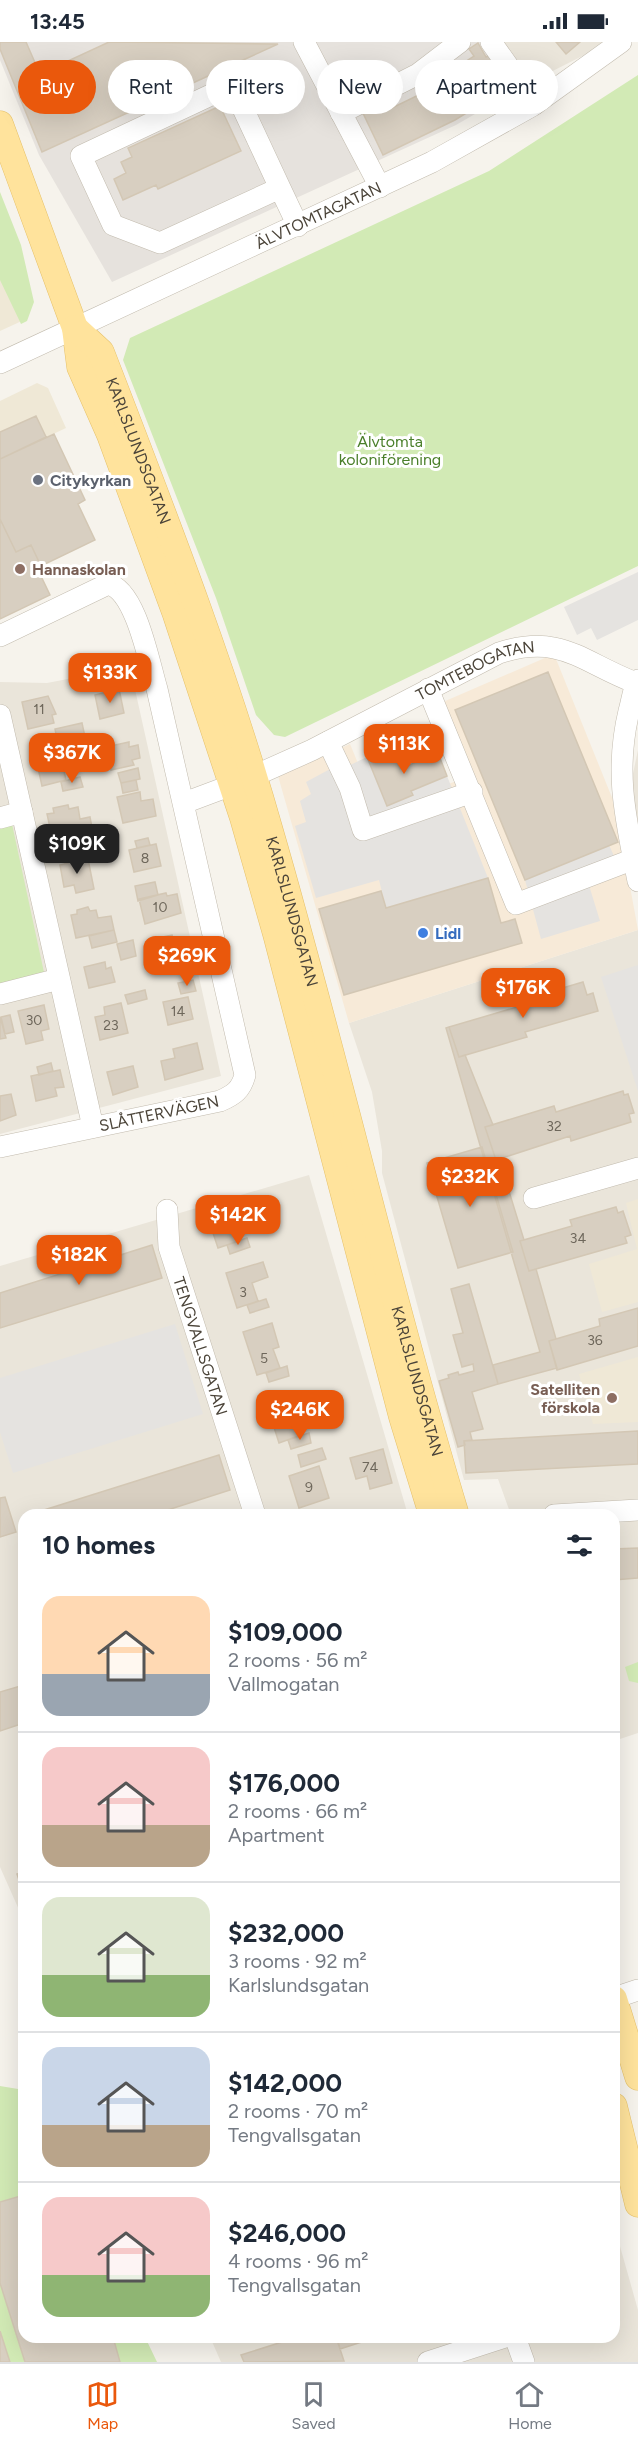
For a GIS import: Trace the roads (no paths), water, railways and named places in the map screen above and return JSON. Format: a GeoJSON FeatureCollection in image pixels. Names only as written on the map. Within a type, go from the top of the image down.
{"type":"FeatureCollection","features":[{"type":"Feature","properties":{"kind":"main road","name":"KARLSLUNDSGATAN"},"geometry":{"type":"LineString","coordinates":[[0,124],[75,328],[81,367],[243,781],[312,975],[401,1323],[454,1509]]}},
{"type":"Feature","properties":{"kind":"main road","name":"KARLSLUNDSGATAN"},"geometry":{"type":"LineString","coordinates":[[243,781],[261,876],[402,1417],[430,1509]]}},
{"type":"Feature","properties":{"kind":"main road"},"geometry":{"type":"LineString","coordinates":[[620,2018],[638,2077]]}},
{"type":"Feature","properties":{"kind":"main road"},"geometry":{"type":"LineString","coordinates":[[620,2130],[638,2204]]}},
{"type":"Feature","properties":{"kind":"street"},"geometry":{"type":"LineString","coordinates":[[304,42],[317,67]]}},
{"type":"Feature","properties":{"kind":"street"},"geometry":{"type":"LineString","coordinates":[[403,82],[418,74],[460,42]]}},
{"type":"Feature","properties":{"kind":"street"},"geometry":{"type":"LineString","coordinates":[[491,42],[504,60]]}},
{"type":"Feature","properties":{"kind":"street","name":"ÄLVTOMTAGATAN"},"geometry":{"type":"LineString","coordinates":[[558,87],[621,42]]}},
{"type":"Feature","properties":{"kind":"street"},"geometry":{"type":"LineString","coordinates":[[280,188],[160,243],[113,225],[81,156],[232,85],[298,226]]}},
{"type":"Feature","properties":{"kind":"street"},"geometry":{"type":"LineString","coordinates":[[342,114],[380,187]]}},
{"type":"Feature","properties":{"kind":"street","name":"ÄLVTOMTAGATAN"},"geometry":{"type":"LineString","coordinates":[[0,363],[380,187],[487,133],[518,114]]}},
{"type":"Feature","properties":{"kind":"street","name":"SLÅTTERVÄGEN"},"geometry":{"type":"LineString","coordinates":[[0,636],[108,584],[116,585],[129,602],[157,688],[246,1075],[242,1088],[220,1101],[0,1147]]}},
{"type":"Feature","properties":{"kind":"street","name":"TOMTEBOGATAN"},"geometry":{"type":"LineString","coordinates":[[243,781],[328,742],[499,653],[522,645],[538,644],[570,651],[637,681]]}},
{"type":"Feature","properties":{"kind":"street"},"geometry":{"type":"LineString","coordinates":[[637,681],[622,741],[620,770],[623,803],[638,881]]}},
{"type":"Feature","properties":{"kind":"street"},"geometry":{"type":"LineString","coordinates":[[428,689],[516,904],[634,859]]}},
{"type":"Feature","properties":{"kind":"street"},"geometry":{"type":"LineString","coordinates":[[0,715],[93,1128]]}},
{"type":"Feature","properties":{"kind":"street"},"geometry":{"type":"LineString","coordinates":[[328,742],[350,788],[363,830],[472,792]]}},
{"type":"Feature","properties":{"kind":"street"},"geometry":{"type":"LineString","coordinates":[[184,803],[243,781]]}},
{"type":"Feature","properties":{"kind":"street"},"geometry":{"type":"LineString","coordinates":[[0,818],[22,812]]}},
{"type":"Feature","properties":{"kind":"street"},"geometry":{"type":"LineString","coordinates":[[0,994],[60,979]]}},
{"type":"Feature","properties":{"kind":"street"},"geometry":{"type":"LineString","coordinates":[[534,1198],[638,1168]]}},
{"type":"Feature","properties":{"kind":"street","name":"TENGVALLSGATAN"},"geometry":{"type":"LineString","coordinates":[[167,1209],[169,1247],[253,1509]]}},
{"type":"Feature","properties":{"kind":"street"},"geometry":{"type":"LineString","coordinates":[[620,1511],[638,1510]]}},
{"type":"Feature","properties":{"kind":"street"},"geometry":{"type":"LineString","coordinates":[[620,1997],[638,1990]]}},
{"type":"Feature","properties":{"kind":"street"},"geometry":{"type":"LineString","coordinates":[[428,2362],[487,2343]]}},
{"type":"Feature","properties":{"kind":"street"},"geometry":{"type":"LineString","coordinates":[[517,2343],[524,2362]]}},
{"type":"Feature","properties":{"kind":"place","name":"Citykyrkan"},"geometry":{"type":"Point","coordinates":[38,480]}},
{"type":"Feature","properties":{"kind":"place","name":"Hannaskolan"},"geometry":{"type":"Point","coordinates":[20,569]}},
{"type":"Feature","properties":{"kind":"place","name":"Lidl"},"geometry":{"type":"Point","coordinates":[423,933]}},
{"type":"Feature","properties":{"kind":"place","name":"Satelliten förskola"},"geometry":{"type":"Point","coordinates":[612,1398]}},
{"type":"Feature","properties":{"kind":"park label","name":"Älvtomta koloniförening"},"geometry":{"type":"Point","coordinates":[390,450]}}]}
